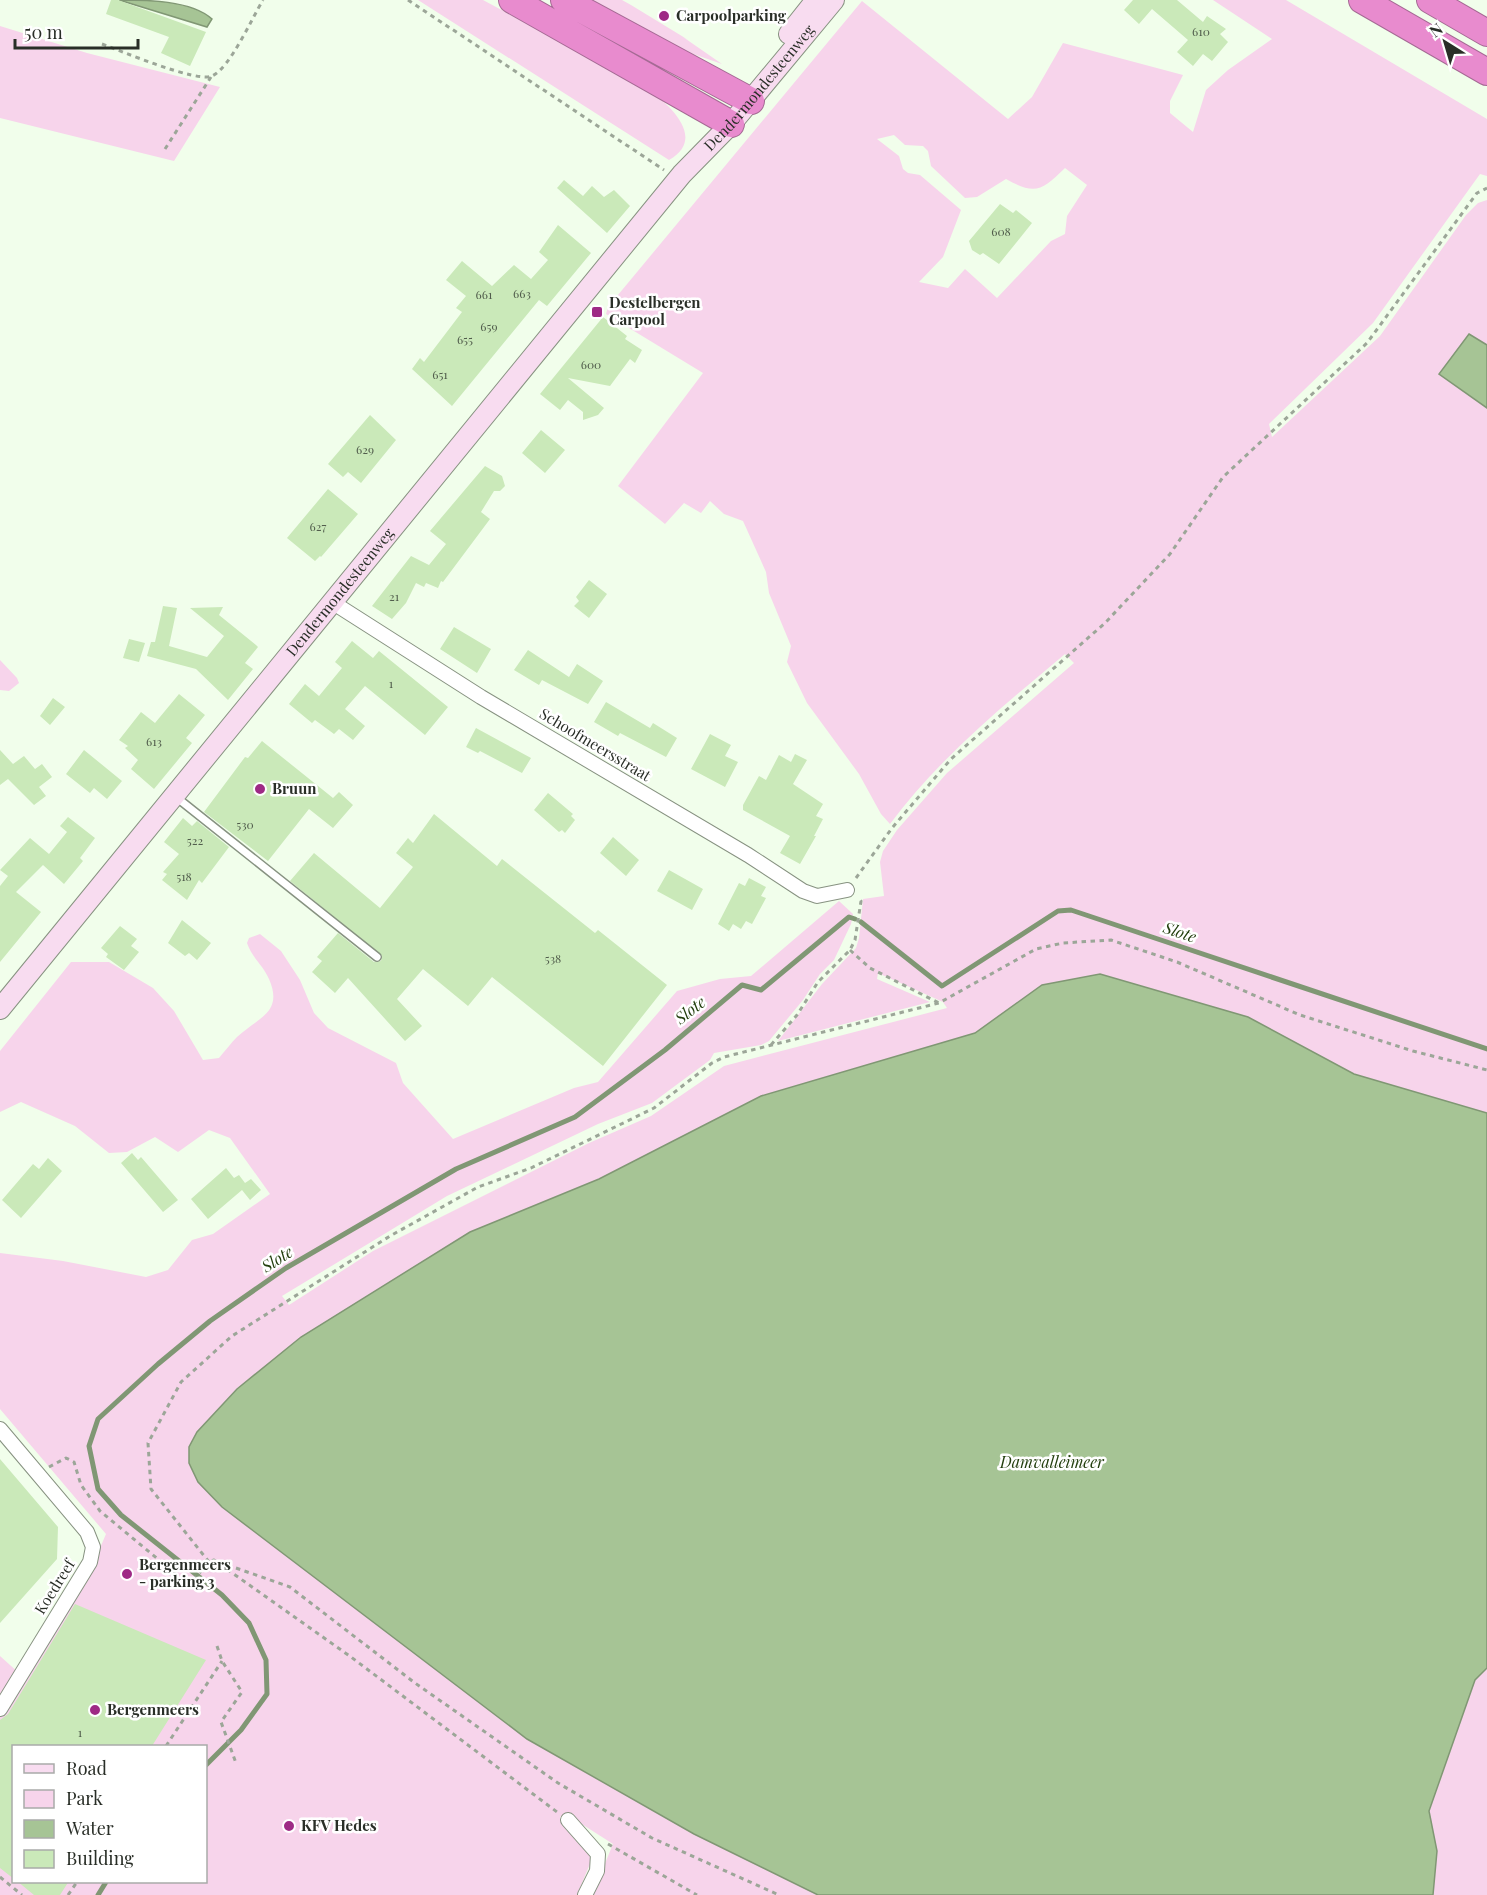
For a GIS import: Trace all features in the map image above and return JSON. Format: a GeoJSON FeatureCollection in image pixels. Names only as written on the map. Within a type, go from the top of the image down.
{"type":"FeatureCollection","features":[{"type":"Feature","properties":{"kind":"highway"},"geometry":{"type":"LineString","coordinates":[[512,0],[641,71],[725,121]]}},
{"type":"Feature","properties":{"kind":"highway"},"geometry":{"type":"LineString","coordinates":[[564,0],[746,97]]}},
{"type":"Feature","properties":{"kind":"highway"},"geometry":{"type":"LineString","coordinates":[[1362,0],[1487,72]]}},
{"type":"Feature","properties":{"kind":"highway"},"geometry":{"type":"LineString","coordinates":[[1430,0],[1487,33]]}},
{"type":"Feature","properties":{"kind":"main road","name":"Dendermondesteenweg"},"geometry":{"type":"LineString","coordinates":[[746,97],[816,0]]}},
{"type":"Feature","properties":{"kind":"main road","name":"Dendermondesteenweg"},"geometry":{"type":"LineString","coordinates":[[0,1009],[680,176],[695,148],[725,121],[834,0]]}},
{"type":"Feature","properties":{"kind":"street","name":"Schoofmeersstraat"},"geometry":{"type":"LineString","coordinates":[[332,602],[480,697],[748,855],[803,891],[818,896],[848,890]]}},
{"type":"Feature","properties":{"kind":"street","name":"Koedreef"},"geometry":{"type":"LineString","coordinates":[[0,1429],[87,1532],[93,1547],[90,1562],[0,1709]]}},
{"type":"Feature","properties":{"kind":"street"},"geometry":{"type":"LineString","coordinates":[[568,1820],[598,1854],[597,1871],[585,1895]]}},
{"type":"Feature","properties":{"kind":"lane"},"geometry":{"type":"LineString","coordinates":[[174,796],[377,957]]}},
{"type":"Feature","properties":{"kind":"path"},"geometry":{"type":"LineString","coordinates":[[165,149],[211,77],[222,68],[263,0]]}},
{"type":"Feature","properties":{"kind":"path"},"geometry":{"type":"LineString","coordinates":[[408,0],[680,176]]}},
{"type":"Feature","properties":{"kind":"path"},"geometry":{"type":"LineString","coordinates":[[102,44],[192,76],[211,77]]}},
{"type":"Feature","properties":{"kind":"path"},"geometry":{"type":"LineString","coordinates":[[770,1046],[797,1015],[818,982],[850,951],[855,940],[861,901],[848,890],[892,828],[951,759],[1105,623],[1170,554],[1223,477],[1367,343],[1477,193],[1487,188]]}},
{"type":"Feature","properties":{"kind":"path"},"geometry":{"type":"LineString","coordinates":[[209,1562],[151,1489],[148,1443],[181,1382],[232,1336],[390,1236],[478,1187],[531,1168],[654,1108],[712,1063],[724,1057],[939,1003],[1036,949],[1063,943],[1111,940],[1177,962],[1300,1015],[1413,1051],[1487,1070]]}},
{"type":"Feature","properties":{"kind":"path"},"geometry":{"type":"LineString","coordinates":[[850,951],[870,968],[939,1003]]}},
{"type":"Feature","properties":{"kind":"path"},"geometry":{"type":"LineString","coordinates":[[37,1475],[66,1458],[74,1462],[81,1485],[100,1511],[189,1586],[209,1562],[214,1560],[290,1587],[415,1683],[558,1783],[652,1839],[778,1895]]}},
{"type":"Feature","properties":{"kind":"path"},"geometry":{"type":"LineString","coordinates":[[214,1560],[351,1657],[568,1820]]}},
{"type":"Feature","properties":{"kind":"path"},"geometry":{"type":"LineString","coordinates":[[217,1646],[222,1661],[242,1692],[221,1722],[237,1762]]}},
{"type":"Feature","properties":{"kind":"path"},"geometry":{"type":"LineString","coordinates":[[167,1745],[222,1661]]}},
{"type":"Feature","properties":{"kind":"path"},"geometry":{"type":"LineString","coordinates":[[608,1843],[697,1895]]}},
{"type":"Feature","properties":{"kind":"path"},"geometry":{"type":"LineString","coordinates":[[0,1877],[22,1895]]}},
{"type":"Feature","properties":{"kind":"green space"},"geometry":{"type":"Polygon","coordinates":[[[418,0],[483,0],[646,88],[664,102],[680,121],[685,132],[685,142],[680,151],[669,160],[418,0]]]}},
{"type":"Feature","properties":{"kind":"green space"},"geometry":{"type":"Polygon","coordinates":[[[592,0],[622,0],[690,41],[683,37],[722,64],[670,46],[592,0]]]}},
{"type":"Feature","properties":{"kind":"green space"},"geometry":{"type":"Polygon","coordinates":[[[1213,0],[1286,0],[1487,119],[1487,176],[1480,174],[1373,323],[1269,424],[1272,437],[1380,336],[1466,215],[1478,203],[1487,200],[1487,345],[1469,334],[1439,374],[1487,408],[1487,1113],[1354,1074],[1248,1017],[1100,974],[1042,985],[975,1033],[761,1096],[599,1179],[470,1232],[189,1463],[198,1481],[222,1507],[527,1739],[694,1834],[818,1895],[592,1895],[613,1844],[566,1814],[560,1817],[592,1859],[577,1895],[0,1895],[0,1656],[20,1674],[94,1562],[106,1534],[0,1409],[0,1253],[63,1261],[146,1277],[168,1270],[192,1240],[213,1234],[270,1194],[230,1138],[209,1130],[178,1152],[155,1137],[127,1152],[109,1153],[75,1126],[21,1102],[0,1112],[0,1051],[71,962],[109,962],[153,988],[174,1011],[203,1060],[219,1058],[237,1037],[266,1014],[271,1007],[273,990],[269,979],[247,943],[249,938],[260,934],[281,951],[300,980],[314,1013],[328,1028],[396,1063],[403,1083],[453,1139],[574,1088],[598,1082],[677,991],[720,979],[751,976],[839,901],[853,914],[851,924],[834,960],[820,974],[803,1000],[769,1041],[761,1045],[714,1053],[710,1060],[652,1103],[598,1124],[447,1196],[282,1296],[289,1305],[373,1251],[589,1143],[651,1116],[724,1066],[947,1008],[943,1002],[878,973],[877,979],[930,1002],[778,1041],[822,984],[856,948],[863,899],[884,896],[880,862],[883,851],[897,830],[947,773],[1074,663],[1065,654],[995,714],[929,777],[890,824],[881,814],[859,774],[807,703],[787,662],[791,646],[769,593],[766,572],[743,521],[724,514],[710,501],[701,513],[684,503],[665,524],[618,486],[703,373],[606,314],[608,307],[862,1],[1008,119],[1032,97],[1063,43],[1183,75],[1170,101],[1170,113],[1193,132],[1206,90],[1228,70],[1272,39],[1213,0]],[[894,135],[877,139],[899,156],[903,169],[908,173],[920,175],[961,210],[943,257],[919,282],[948,288],[965,269],[997,298],[1051,241],[1065,234],[1067,216],[1087,185],[1065,168],[1044,186],[1038,188],[1025,188],[1006,179],[977,197],[965,198],[931,166],[928,151],[923,146],[905,145],[894,135]]]}},
{"type":"Feature","properties":{"kind":"green space"},"geometry":{"type":"Polygon","coordinates":[[[0,26],[87,53],[220,87],[174,161],[0,118],[0,26]]]}},
{"type":"Feature","properties":{"kind":"green space"},"geometry":{"type":"Polygon","coordinates":[[[0,660],[19,683],[9,691],[0,690],[0,660]]]}},
{"type":"Feature","properties":{"kind":"green space"},"geometry":{"type":"Polygon","coordinates":[[[1487,1668],[1487,1895],[1433,1895],[1437,1851],[1429,1812],[1475,1680],[1487,1668]]]}},
{"type":"Feature","properties":{"kind":"water"},"geometry":{"type":"Polygon","coordinates":[[[119,0],[168,2],[192,8],[212,19],[207,27],[119,0]]]}},
{"type":"Feature","properties":{"kind":"water"},"geometry":{"type":"Polygon","coordinates":[[[1469,334],[1487,345],[1487,408],[1439,374],[1469,334]]]}},
{"type":"Feature","properties":{"kind":"water","name":"Damvalleimeer"},"geometry":{"type":"Polygon","coordinates":[[[1100,974],[1248,1017],[1354,1074],[1487,1113],[1487,1668],[1475,1680],[1429,1811],[1437,1851],[1433,1895],[818,1895],[694,1834],[527,1739],[222,1507],[198,1482],[189,1463],[189,1447],[197,1432],[237,1389],[301,1337],[470,1232],[599,1179],[761,1096],[975,1033],[1042,985],[1100,974]]]}},
{"type":"Feature","properties":{"kind":"building"},"geometry":{"type":"Polygon","coordinates":[[[111,0],[118,0],[206,32],[190,66],[161,53],[169,37],[106,14],[111,0]]]}},
{"type":"Feature","properties":{"kind":"building"},"geometry":{"type":"Polygon","coordinates":[[[1133,0],[1177,0],[1203,22],[1207,16],[1226,29],[1220,34],[1228,42],[1212,61],[1203,54],[1193,66],[1177,52],[1188,40],[1152,9],[1139,24],[1124,10],[1133,0]]]}},
{"type":"Feature","properties":{"kind":"building"},"geometry":{"type":"Polygon","coordinates":[[[564,180],[583,196],[592,186],[604,197],[614,190],[630,206],[607,233],[557,188],[564,180]]]}},
{"type":"Feature","properties":{"kind":"building"},"geometry":{"type":"Polygon","coordinates":[[[1000,204],[1013,213],[1016,210],[1032,223],[999,264],[983,253],[980,255],[972,250],[969,241],[1000,204]]]}},
{"type":"Feature","properties":{"kind":"building"},"geometry":{"type":"Polygon","coordinates":[[[558,225],[591,253],[547,306],[539,300],[452,406],[412,369],[420,358],[424,362],[462,312],[456,308],[466,296],[446,280],[462,261],[492,286],[514,265],[531,279],[548,260],[539,252],[558,225]]]}},
{"type":"Feature","properties":{"kind":"building"},"geometry":{"type":"Polygon","coordinates":[[[603,317],[627,336],[625,339],[642,350],[635,363],[630,359],[610,386],[568,378],[604,408],[598,415],[583,420],[583,412],[568,400],[560,410],[540,394],[603,317]]]}},
{"type":"Feature","properties":{"kind":"building"},"geometry":{"type":"Polygon","coordinates":[[[370,415],[396,440],[361,483],[348,472],[343,477],[328,464],[370,415]]]}},
{"type":"Feature","properties":{"kind":"building"},"geometry":{"type":"Polygon","coordinates":[[[541,430],[565,450],[545,473],[522,453],[541,430]]]}},
{"type":"Feature","properties":{"kind":"building"},"geometry":{"type":"Polygon","coordinates":[[[485,466],[502,476],[505,486],[500,491],[494,491],[481,512],[490,519],[443,582],[441,581],[438,588],[426,583],[424,587],[416,583],[406,603],[392,619],[372,606],[411,556],[429,565],[446,544],[430,531],[485,466]]]}},
{"type":"Feature","properties":{"kind":"building"},"geometry":{"type":"Polygon","coordinates":[[[328,489],[358,514],[315,561],[287,538],[328,489]]]}},
{"type":"Feature","properties":{"kind":"building"},"geometry":{"type":"Polygon","coordinates":[[[589,580],[607,594],[589,618],[574,606],[579,601],[576,597],[589,580]]]}},
{"type":"Feature","properties":{"kind":"building"},"geometry":{"type":"Polygon","coordinates":[[[163,606],[177,608],[169,646],[207,657],[224,636],[190,608],[223,607],[219,615],[258,647],[245,663],[253,669],[228,700],[196,669],[147,656],[151,642],[155,642],[163,606]]]}},
{"type":"Feature","properties":{"kind":"building"},"geometry":{"type":"Polygon","coordinates":[[[454,627],[491,649],[477,673],[440,649],[454,627]]]}},
{"type":"Feature","properties":{"kind":"building"},"geometry":{"type":"Polygon","coordinates":[[[129,639],[145,643],[139,662],[123,658],[129,639]]]}},
{"type":"Feature","properties":{"kind":"building"},"geometry":{"type":"Polygon","coordinates":[[[352,641],[373,658],[379,651],[448,707],[425,735],[365,686],[345,709],[365,726],[353,740],[339,729],[334,734],[315,720],[312,723],[289,704],[305,684],[319,696],[342,668],[335,662],[352,641]]]}},
{"type":"Feature","properties":{"kind":"building"},"geometry":{"type":"Polygon","coordinates":[[[528,650],[569,677],[577,664],[603,681],[588,704],[542,680],[539,685],[514,670],[528,650]]]}},
{"type":"Feature","properties":{"kind":"building"},"geometry":{"type":"Polygon","coordinates":[[[179,694],[205,715],[186,738],[192,743],[154,789],[131,769],[138,760],[125,748],[128,746],[119,740],[141,712],[155,723],[179,694]]]}},
{"type":"Feature","properties":{"kind":"building"},"geometry":{"type":"Polygon","coordinates":[[[53,698],[65,707],[50,725],[40,716],[53,698]]]}},
{"type":"Feature","properties":{"kind":"building"},"geometry":{"type":"Polygon","coordinates":[[[606,702],[650,728],[653,723],[677,738],[666,757],[620,733],[618,736],[594,722],[606,702]]]}},
{"type":"Feature","properties":{"kind":"building"},"geometry":{"type":"Polygon","coordinates":[[[476,728],[531,758],[522,773],[480,751],[478,753],[466,747],[476,728]]]}},
{"type":"Feature","properties":{"kind":"building"},"geometry":{"type":"Polygon","coordinates":[[[710,734],[731,745],[725,756],[738,762],[725,787],[691,769],[710,734]]]}},
{"type":"Feature","properties":{"kind":"building"},"geometry":{"type":"Polygon","coordinates":[[[262,741],[333,798],[339,792],[353,805],[333,828],[309,809],[268,861],[204,812],[245,757],[248,758],[262,741]]]}},
{"type":"Feature","properties":{"kind":"building"},"geometry":{"type":"Polygon","coordinates":[[[0,750],[13,764],[24,756],[35,769],[42,764],[52,777],[39,787],[46,796],[34,805],[8,779],[0,785],[0,750]]]}},
{"type":"Feature","properties":{"kind":"building"},"geometry":{"type":"Polygon","coordinates":[[[84,750],[122,781],[107,799],[94,788],[90,793],[66,774],[84,750]]]}},
{"type":"Feature","properties":{"kind":"building"},"geometry":{"type":"Polygon","coordinates":[[[795,754],[807,760],[793,784],[823,804],[816,816],[823,819],[800,864],[780,853],[790,836],[743,810],[743,805],[759,776],[766,780],[779,755],[791,762],[795,754]]]}},
{"type":"Feature","properties":{"kind":"building"},"geometry":{"type":"Polygon","coordinates":[[[548,793],[573,814],[571,816],[575,820],[565,833],[562,830],[559,832],[534,810],[548,793]]]}},
{"type":"Feature","properties":{"kind":"building"},"geometry":{"type":"Polygon","coordinates":[[[434,814],[497,866],[502,859],[595,933],[598,930],[667,985],[603,1066],[492,977],[468,1006],[423,969],[397,999],[422,1026],[405,1041],[348,978],[335,993],[312,972],[322,961],[317,957],[338,933],[374,962],[381,961],[382,956],[290,881],[314,853],[380,908],[413,867],[396,853],[408,838],[413,843],[434,814]]]}},
{"type":"Feature","properties":{"kind":"building"},"geometry":{"type":"Polygon","coordinates":[[[68,817],[95,838],[80,858],[83,861],[64,884],[43,865],[16,892],[41,912],[0,962],[0,886],[8,876],[0,870],[30,838],[49,854],[67,832],[60,826],[68,817]]]}},
{"type":"Feature","properties":{"kind":"building"},"geometry":{"type":"Polygon","coordinates":[[[183,818],[192,826],[197,821],[229,847],[202,883],[199,880],[187,900],[162,880],[167,874],[163,872],[179,854],[164,842],[183,818]]]}},
{"type":"Feature","properties":{"kind":"building"},"geometry":{"type":"Polygon","coordinates":[[[613,837],[639,860],[626,876],[600,853],[613,837]]]}},
{"type":"Feature","properties":{"kind":"building"},"geometry":{"type":"Polygon","coordinates":[[[669,870],[703,889],[692,910],[657,891],[669,870]]]}},
{"type":"Feature","properties":{"kind":"building"},"geometry":{"type":"Polygon","coordinates":[[[749,878],[766,887],[761,896],[766,898],[752,924],[746,921],[741,929],[733,924],[729,931],[718,924],[739,883],[745,886],[749,878]]]}},
{"type":"Feature","properties":{"kind":"building"},"geometry":{"type":"Polygon","coordinates":[[[182,920],[211,943],[197,960],[189,953],[185,956],[168,943],[182,920]]]}},
{"type":"Feature","properties":{"kind":"building"},"geometry":{"type":"Polygon","coordinates":[[[120,926],[137,939],[131,946],[139,952],[124,970],[106,957],[108,954],[101,948],[120,926]]]}},
{"type":"Feature","properties":{"kind":"building"},"geometry":{"type":"Polygon","coordinates":[[[132,1153],[138,1160],[141,1157],[178,1200],[163,1212],[121,1163],[132,1153]]]}},
{"type":"Feature","properties":{"kind":"building"},"geometry":{"type":"Polygon","coordinates":[[[48,1158],[62,1171],[21,1218],[2,1200],[33,1164],[39,1169],[48,1158]]]}},
{"type":"Feature","properties":{"kind":"building"},"geometry":{"type":"Polygon","coordinates":[[[226,1168],[234,1178],[239,1175],[245,1183],[251,1179],[261,1190],[250,1200],[242,1190],[208,1219],[191,1199],[226,1168]]]}},
{"type":"Feature","properties":{"kind":"building"},"geometry":{"type":"Polygon","coordinates":[[[0,1459],[58,1527],[57,1559],[0,1623],[0,1459]]]}},
{"type":"Feature","properties":{"kind":"building"},"geometry":{"type":"Polygon","coordinates":[[[75,1604],[206,1660],[153,1745],[12,1745],[12,1877],[0,1868],[0,1720],[8,1714],[75,1604]]]}},
{"type":"Feature","properties":{"kind":"building"},"geometry":{"type":"Polygon","coordinates":[[[19,1883],[68,1883],[60,1895],[34,1895],[19,1883]]]}},
{"type":"Feature","properties":{"kind":"waterway","name":"Slote"},"geometry":{"type":"LineString","coordinates":[[861,922],[942,986],[1058,911],[1071,910],[1487,1049]]}},
{"type":"Feature","properties":{"kind":"waterway","name":"Slote"},"geometry":{"type":"LineString","coordinates":[[207,1764],[241,1730],[267,1694],[266,1660],[249,1623],[222,1595],[121,1515],[98,1489],[89,1446],[98,1419],[158,1364],[210,1321],[286,1268],[456,1169],[575,1117],[665,1050],[742,985],[761,990],[849,917],[855,919]]}},
{"type":"Feature","properties":{"kind":"waterway","name":"Slote"},"geometry":{"type":"LineString","coordinates":[[98,1895],[105,1883]]}},
{"type":"Feature","properties":{"kind":"place","name":"Carpoolparking"},"geometry":{"type":"Point","coordinates":[664,16]}},
{"type":"Feature","properties":{"kind":"place","name":"Destelbergen Carpool"},"geometry":{"type":"Point","coordinates":[597,312]}},
{"type":"Feature","properties":{"kind":"place","name":"Bruun"},"geometry":{"type":"Point","coordinates":[260,789]}},
{"type":"Feature","properties":{"kind":"place","name":"Bergenmeers - parking 3"},"geometry":{"type":"Point","coordinates":[127,1574]}},
{"type":"Feature","properties":{"kind":"place","name":"Bergenmeers"},"geometry":{"type":"Point","coordinates":[95,1710]}},
{"type":"Feature","properties":{"kind":"place","name":"KFV Hedes"},"geometry":{"type":"Point","coordinates":[289,1826]}}]}
